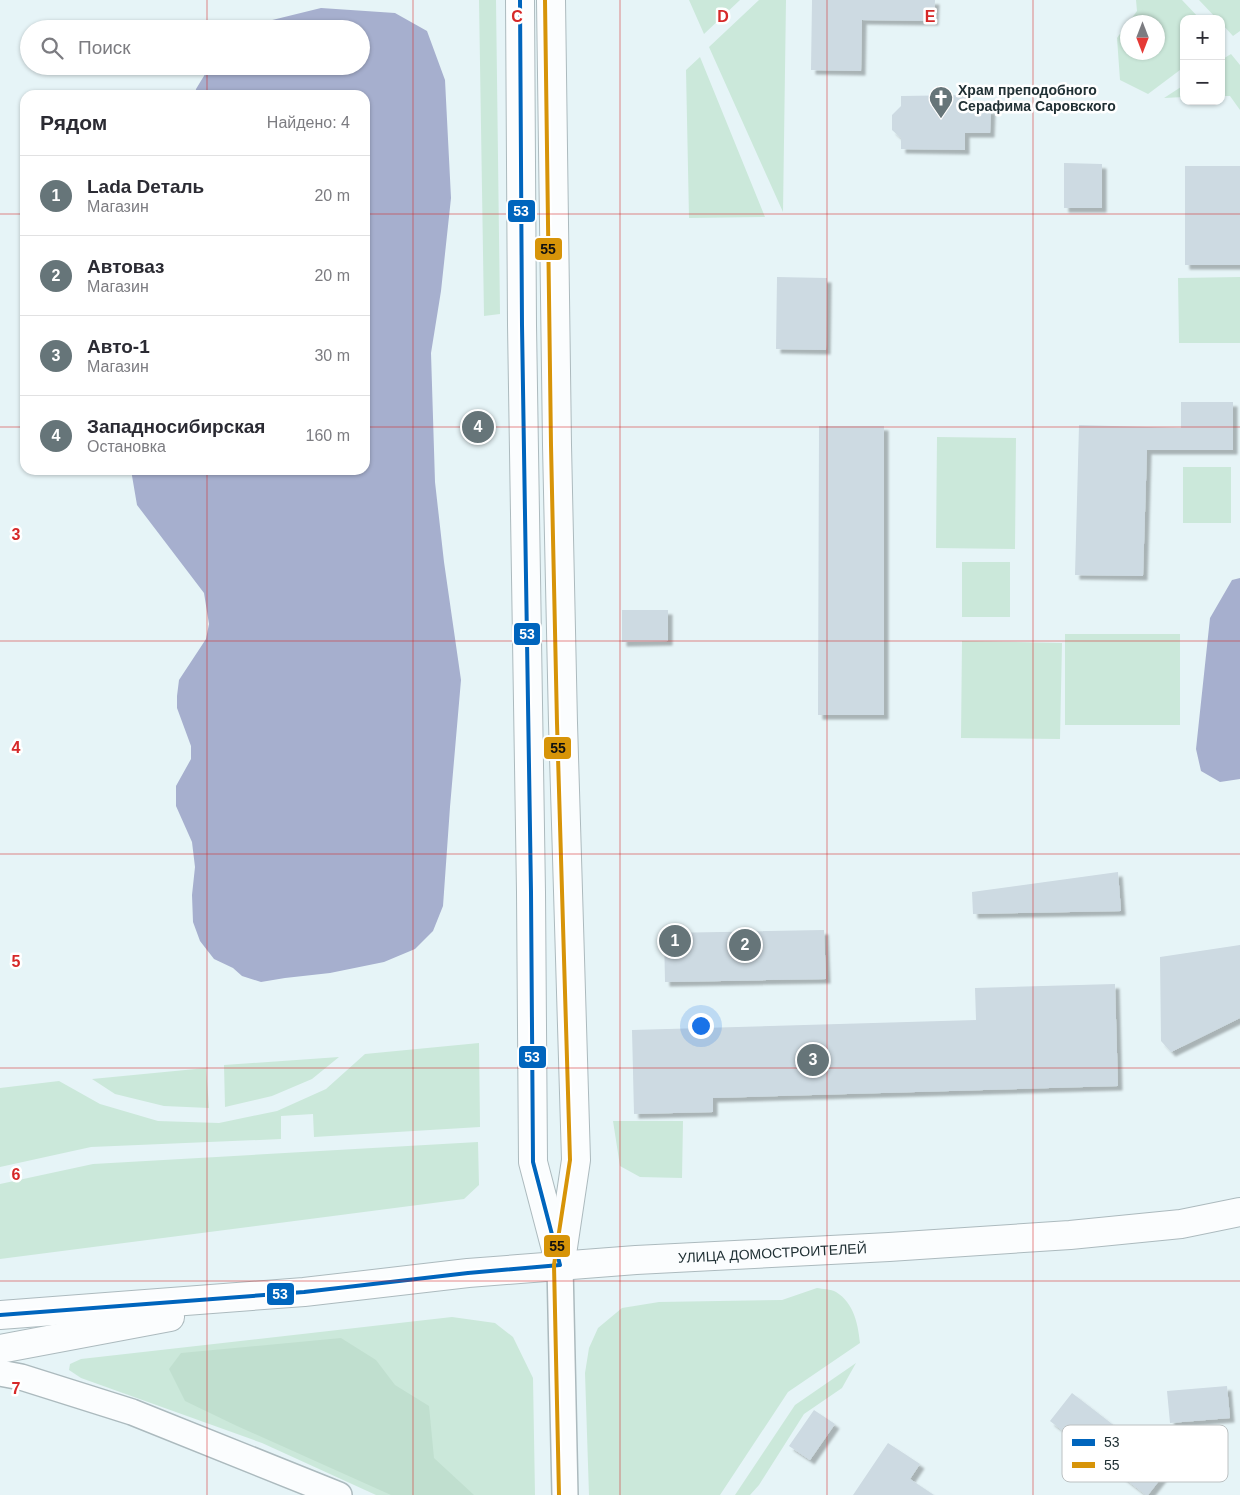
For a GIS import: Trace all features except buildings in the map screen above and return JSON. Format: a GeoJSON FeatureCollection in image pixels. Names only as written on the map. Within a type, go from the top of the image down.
{"type":"FeatureCollection","features":[{"type":"Feature","properties":{"kind":"main road"},"geometry":{"type":"LineString","coordinates":[[520,0],[522,325],[531,892],[533,1162],[560,1265]]}},
{"type":"Feature","properties":{"kind":"main road"},"geometry":{"type":"LineString","coordinates":[[551,0],[562,723],[576,1160],[560,1265]]}},
{"type":"Feature","properties":{"kind":"main road","name":"УЛИЦА ДОМОСТРОИТЕЛЕЙ"},"geometry":{"type":"LineString","coordinates":[[0,1315],[304,1292],[468,1273],[560,1265],[1070,1235],[1181,1224],[1240,1212]]}},
{"type":"Feature","properties":{"kind":"main road","name":"УЛИЦА ДОМОСТРОИТЕЛЕЙ"},"geometry":{"type":"LineString","coordinates":[[0,1349],[304,1292]]}},
{"type":"Feature","properties":{"kind":"street"},"geometry":{"type":"LineString","coordinates":[[560,1265],[565,1495]]}},
{"type":"Feature","properties":{"kind":"street"},"geometry":{"type":"LineString","coordinates":[[0,1373],[21,1376],[132,1412],[339,1495]]}},
{"type":"Feature","properties":{"kind":"green space"},"geometry":{"type":"Polygon","coordinates":[[[479,0],[496,0],[500,314],[484,316],[479,0]]]}},
{"type":"Feature","properties":{"kind":"green space"},"geometry":{"type":"Polygon","coordinates":[[[689,0],[740,0],[704,34],[689,0]]]}},
{"type":"Feature","properties":{"kind":"green space"},"geometry":{"type":"Polygon","coordinates":[[[759,0],[786,0],[783,212],[709,47],[759,0]]]}},
{"type":"Feature","properties":{"kind":"green space"},"geometry":{"type":"Polygon","coordinates":[[[1136,0],[1182,0],[1196,15],[1180,15],[1180,70],[1148,94],[1120,80],[1117,38],[1120,34],[1120,60],[1165,60],[1165,15],[1134,15],[1137,11],[1136,0]]]}},
{"type":"Feature","properties":{"kind":"green space"},"geometry":{"type":"Polygon","coordinates":[[[1199,0],[1240,0],[1240,31],[1233,36],[1225,27],[1225,15],[1213,15],[1199,0]]]}},
{"type":"Feature","properties":{"kind":"green space"},"geometry":{"type":"Polygon","coordinates":[[[1231,54],[1240,65],[1240,110],[1230,96],[1225,96],[1225,58],[1231,54]]]}},
{"type":"Feature","properties":{"kind":"green space"},"geometry":{"type":"Polygon","coordinates":[[[700,57],[765,217],[689,218],[686,70],[700,57]]]}},
{"type":"Feature","properties":{"kind":"green space"},"geometry":{"type":"Polygon","coordinates":[[[1180,88],[1180,97],[1164,98],[1180,88]]]}},
{"type":"Feature","properties":{"kind":"green space"},"geometry":{"type":"Polygon","coordinates":[[[1240,277],[1240,343],[1179,343],[1178,278],[1240,277]]]}},
{"type":"Feature","properties":{"kind":"green space"},"geometry":{"type":"Polygon","coordinates":[[[937,437],[1016,438],[1015,549],[936,548],[937,437]]]}},
{"type":"Feature","properties":{"kind":"green space"},"geometry":{"type":"Polygon","coordinates":[[[1183,467],[1231,467],[1231,523],[1183,523],[1183,467]]]}},
{"type":"Feature","properties":{"kind":"green space"},"geometry":{"type":"Polygon","coordinates":[[[962,562],[1010,562],[1010,617],[962,617],[962,562]]]}},
{"type":"Feature","properties":{"kind":"green space"},"geometry":{"type":"Polygon","coordinates":[[[1065,634],[1180,634],[1180,725],[1065,725],[1065,634]]]}},
{"type":"Feature","properties":{"kind":"green space"},"geometry":{"type":"Polygon","coordinates":[[[962,641],[1062,643],[1060,739],[961,738],[962,641]]]}},
{"type":"Feature","properties":{"kind":"green space"},"geometry":{"type":"Polygon","coordinates":[[[479,1043],[480,1127],[314,1137],[313,1114],[281,1116],[281,1139],[91,1147],[0,1167],[0,1088],[59,1081],[100,1104],[158,1121],[219,1123],[277,1111],[326,1089],[365,1054],[479,1043]]]}},
{"type":"Feature","properties":{"kind":"green space"},"geometry":{"type":"Polygon","coordinates":[[[339,1057],[312,1079],[272,1096],[225,1107],[224,1065],[339,1057]]]}},
{"type":"Feature","properties":{"kind":"green space"},"geometry":{"type":"Polygon","coordinates":[[[206,1068],[209,1108],[164,1106],[115,1094],[92,1079],[206,1068]]]}},
{"type":"Feature","properties":{"kind":"green space"},"geometry":{"type":"Polygon","coordinates":[[[613,1121],[683,1121],[682,1178],[640,1177],[620,1166],[613,1121]]]}},
{"type":"Feature","properties":{"kind":"green space"},"geometry":{"type":"Polygon","coordinates":[[[478,1142],[479,1185],[464,1199],[0,1259],[0,1184],[93,1164],[478,1142]]]}},
{"type":"Feature","properties":{"kind":"green space"},"geometry":{"type":"Polygon","coordinates":[[[817,1288],[834,1291],[847,1302],[856,1321],[860,1343],[788,1392],[720,1495],[589,1495],[585,1373],[589,1348],[598,1328],[622,1308],[659,1302],[782,1300],[817,1288]]]}},
{"type":"Feature","properties":{"kind":"green space"},"geometry":{"type":"Polygon","coordinates":[[[452,1317],[495,1323],[513,1337],[533,1378],[535,1495],[376,1495],[262,1443],[81,1378],[69,1370],[70,1364],[81,1359],[452,1317]]]}},
{"type":"Feature","properties":{"kind":"green space"},"geometry":{"type":"Polygon","coordinates":[[[341,1338],[376,1360],[395,1385],[429,1406],[434,1458],[474,1495],[391,1495],[185,1401],[169,1369],[181,1353],[341,1338]]]}},
{"type":"Feature","properties":{"kind":"green space"},"geometry":{"type":"Polygon","coordinates":[[[856,1363],[842,1388],[804,1414],[759,1485],[750,1495],[735,1495],[795,1405],[856,1363]]]}},
{"type":"Feature","properties":{"kind":"water"},"geometry":{"type":"Polygon","coordinates":[[[321,8],[395,13],[427,31],[445,80],[451,198],[441,291],[431,353],[435,482],[461,680],[443,906],[433,931],[415,949],[384,962],[330,973],[261,982],[242,976],[233,968],[214,959],[200,941],[193,922],[192,895],[195,867],[192,842],[176,806],[176,786],[191,759],[191,746],[177,708],[177,696],[179,680],[206,639],[209,624],[204,593],[137,505],[132,475],[370,475],[370,90],[196,90],[205,75],[370,75],[370,20],[272,20],[321,8]]]}},
{"type":"Feature","properties":{"kind":"water"},"geometry":{"type":"Polygon","coordinates":[[[1240,578],[1240,779],[1220,782],[1201,771],[1196,749],[1210,618],[1232,580],[1240,578]]]}},
{"type":"Feature","properties":{"kind":"transit line","name":"53"},"geometry":{"type":"LineString","coordinates":[[520,0],[522,325],[531,892],[533,1162],[560,1265]]}},
{"type":"Feature","properties":{"kind":"transit line","name":"55"},"geometry":{"type":"LineString","coordinates":[[545,0],[551,445],[570,1160],[554,1265],[559,1495]]}},
{"type":"Feature","properties":{"kind":"transit line","name":"53"},"geometry":{"type":"LineString","coordinates":[[0,1315],[304,1292],[468,1273],[560,1265]]}},
{"type":"Feature","properties":{"kind":"place","name":"Храм преподобного Серафима Саровского"},"geometry":{"type":"Point","coordinates":[941,119]}},
{"type":"Feature","properties":{"kind":"place","name":"Западносибирская"},"geometry":{"type":"Point","coordinates":[478,427]}},
{"type":"Feature","properties":{"kind":"place","name":"Lada Dеталь"},"geometry":{"type":"Point","coordinates":[675,941]}},
{"type":"Feature","properties":{"kind":"place","name":"Автоваз"},"geometry":{"type":"Point","coordinates":[745,945]}},
{"type":"Feature","properties":{"kind":"place","name":"Авто-1"},"geometry":{"type":"Point","coordinates":[813,1060]}}]}
